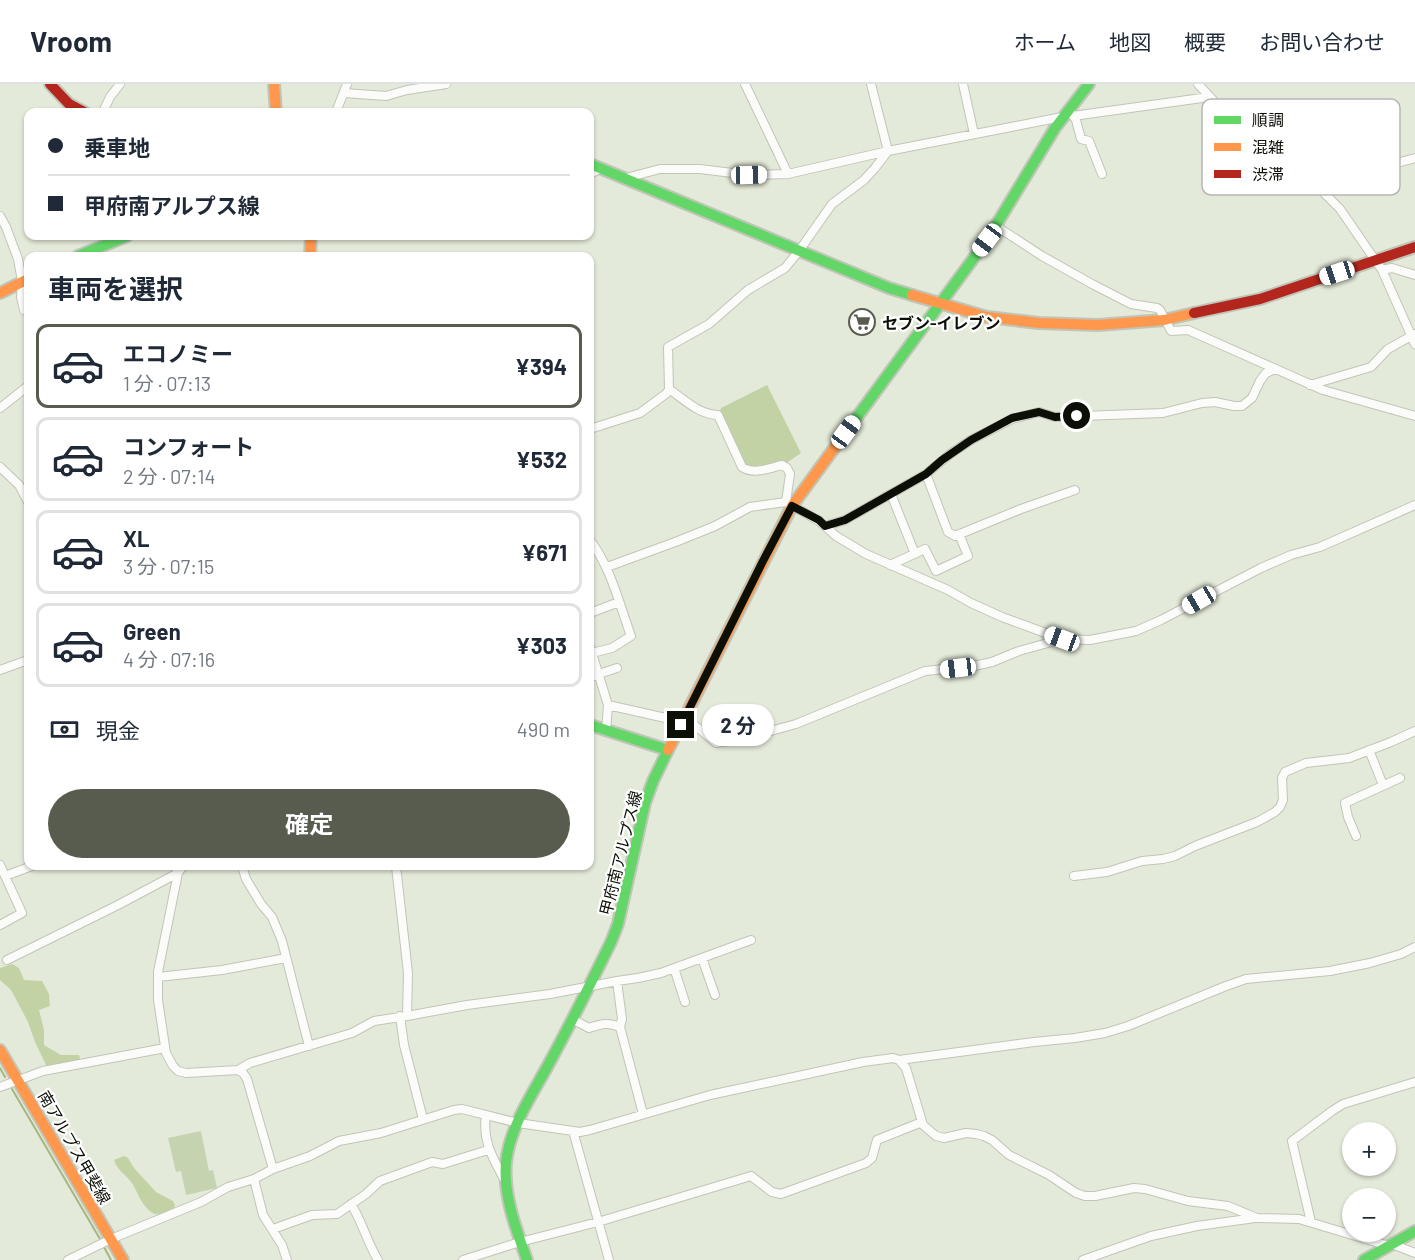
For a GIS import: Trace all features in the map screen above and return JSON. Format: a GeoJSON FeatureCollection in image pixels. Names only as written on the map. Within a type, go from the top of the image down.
{"type":"FeatureCollection","features":[{"type":"Feature","properties":{"kind":"main road"},"geometry":{"type":"LineString","coordinates":[[50,84],[69,104],[76,108]]}},
{"type":"Feature","properties":{"kind":"main road"},"geometry":{"type":"LineString","coordinates":[[274,84],[276,108]]}},
{"type":"Feature","properties":{"kind":"main road","name":"甲府南アルプス線"},"geometry":{"type":"LineString","coordinates":[[526,1260],[506,1183],[506,1161],[511,1139],[611,942],[618,924],[645,803],[668,750],[769,549],[789,504],[987,240],[1079,96],[1089,84]]}},
{"type":"Feature","properties":{"kind":"main road"},"geometry":{"type":"LineString","coordinates":[[594,165],[890,288],[987,317],[1039,323],[1098,325],[1164,320],[1260,299],[1379,265],[1415,247]]}},
{"type":"Feature","properties":{"kind":"main road"},"geometry":{"type":"LineString","coordinates":[[88,252],[117,240]]}},
{"type":"Feature","properties":{"kind":"main road"},"geometry":{"type":"LineString","coordinates":[[0,293],[24,281]]}},
{"type":"Feature","properties":{"kind":"main road"},"geometry":{"type":"LineString","coordinates":[[594,726],[668,750]]}},
{"type":"Feature","properties":{"kind":"main road","name":"南アルプス甲斐線"},"geometry":{"type":"LineString","coordinates":[[0,1050],[123,1260]]}},
{"type":"Feature","properties":{"kind":"main road"},"geometry":{"type":"LineString","coordinates":[[1364,1260],[1415,1231]]}},
{"type":"Feature","properties":{"kind":"street"},"geometry":{"type":"LineString","coordinates":[[105,108],[120,84]]}},
{"type":"Feature","properties":{"kind":"street"},"geometry":{"type":"LineString","coordinates":[[338,108],[347,84]]}},
{"type":"Feature","properties":{"kind":"street"},"geometry":{"type":"LineString","coordinates":[[344,93],[386,96],[446,84]]}},
{"type":"Feature","properties":{"kind":"street"},"geometry":{"type":"LineString","coordinates":[[745,84],[788,174]]}},
{"type":"Feature","properties":{"kind":"street"},"geometry":{"type":"LineString","coordinates":[[871,84],[888,152]]}},
{"type":"Feature","properties":{"kind":"street"},"geometry":{"type":"LineString","coordinates":[[963,84],[974,134]]}},
{"type":"Feature","properties":{"kind":"street"},"geometry":{"type":"LineString","coordinates":[[1078,84],[1076,92],[1079,96]]}},
{"type":"Feature","properties":{"kind":"street"},"geometry":{"type":"LineString","coordinates":[[1198,84],[1209,97]]}},
{"type":"Feature","properties":{"kind":"street"},"geometry":{"type":"LineString","coordinates":[[626,178],[660,169],[700,169],[749,175],[788,174],[1068,114],[1209,97]]}},
{"type":"Feature","properties":{"kind":"street"},"geometry":{"type":"LineString","coordinates":[[1068,114],[1077,120],[1081,139],[1089,141],[1102,174]]}},
{"type":"Feature","properties":{"kind":"street"},"geometry":{"type":"LineString","coordinates":[[594,428],[640,413],[662,398],[669,389],[669,347],[709,324],[748,290],[785,268],[832,204],[864,180],[888,152]]}},
{"type":"Feature","properties":{"kind":"street"},"geometry":{"type":"LineString","coordinates":[[1400,162],[1415,158]]}},
{"type":"Feature","properties":{"kind":"street"},"geometry":{"type":"LineString","coordinates":[[594,172],[601,168]]}},
{"type":"Feature","properties":{"kind":"street"},"geometry":{"type":"LineString","coordinates":[[1326,195],[1340,208],[1379,265],[1413,335],[1415,344]]}},
{"type":"Feature","properties":{"kind":"street"},"geometry":{"type":"LineString","coordinates":[[0,216],[24,277]]}},
{"type":"Feature","properties":{"kind":"street"},"geometry":{"type":"LineString","coordinates":[[996,225],[1042,256],[1092,284],[1131,304],[1157,308],[1171,331],[1188,330],[1323,390],[1415,416]]}},
{"type":"Feature","properties":{"kind":"street"},"geometry":{"type":"LineString","coordinates":[[1379,265],[1415,275]]}},
{"type":"Feature","properties":{"kind":"street"},"geometry":{"type":"LineString","coordinates":[[24,284],[21,297],[24,310]]}},
{"type":"Feature","properties":{"kind":"street"},"geometry":{"type":"LineString","coordinates":[[1310,385],[1371,367],[1388,349],[1413,335]]}},
{"type":"Feature","properties":{"kind":"street"},"geometry":{"type":"LineString","coordinates":[[825,526],[845,520],[926,474],[957,449],[1012,418],[1039,412],[1055,417],[1163,413],[1215,402],[1242,406],[1252,398],[1266,373],[1275,369]]}},
{"type":"Feature","properties":{"kind":"street"},"geometry":{"type":"LineString","coordinates":[[0,408],[24,389]]}},
{"type":"Feature","properties":{"kind":"street"},"geometry":{"type":"LineString","coordinates":[[669,389],[696,409],[709,415],[718,415],[742,467],[748,471],[782,465],[787,468],[790,474],[789,504]]}},
{"type":"Feature","properties":{"kind":"street"},"geometry":{"type":"LineString","coordinates":[[0,467],[19,485],[24,494]]}},
{"type":"Feature","properties":{"kind":"street"},"geometry":{"type":"LineString","coordinates":[[926,474],[948,532],[955,536],[1075,490]]}},
{"type":"Feature","properties":{"kind":"street"},"geometry":{"type":"LineString","coordinates":[[891,494],[915,554]]}},
{"type":"Feature","properties":{"kind":"street"},"geometry":{"type":"LineString","coordinates":[[607,567],[678,542],[750,507],[789,504],[819,520],[836,536],[866,554],[948,590],[1002,617],[1062,639]]}},
{"type":"Feature","properties":{"kind":"street"},"geometry":{"type":"LineString","coordinates":[[608,705],[683,721],[716,743],[741,739],[796,724],[926,671],[992,662],[1019,651],[1062,639],[1090,640],[1136,631],[1261,568],[1291,555],[1320,547],[1415,505]]}},
{"type":"Feature","properties":{"kind":"street"},"geometry":{"type":"LineString","coordinates":[[890,565],[925,549],[936,571],[968,556],[959,534]]}},
{"type":"Feature","properties":{"kind":"street"},"geometry":{"type":"LineString","coordinates":[[594,545],[607,567],[631,636],[612,648],[594,650]]}},
{"type":"Feature","properties":{"kind":"street"},"geometry":{"type":"LineString","coordinates":[[594,611],[619,602]]}},
{"type":"Feature","properties":{"kind":"street"},"geometry":{"type":"LineString","coordinates":[[594,660],[608,705],[606,731]]}},
{"type":"Feature","properties":{"kind":"street"},"geometry":{"type":"LineString","coordinates":[[0,670],[24,661]]}},
{"type":"Feature","properties":{"kind":"street"},"geometry":{"type":"LineString","coordinates":[[594,676],[618,668]]}},
{"type":"Feature","properties":{"kind":"street"},"geometry":{"type":"LineString","coordinates":[[1074,876],[1107,872],[1142,861],[1175,856],[1239,829],[1275,812],[1280,807],[1283,800],[1282,778],[1285,772],[1306,764],[1349,758],[1415,731]]}},
{"type":"Feature","properties":{"kind":"street"},"geometry":{"type":"LineString","coordinates":[[1369,750],[1383,785]]}},
{"type":"Feature","properties":{"kind":"street"},"geometry":{"type":"LineString","coordinates":[[1356,836],[1345,803],[1400,778]]}},
{"type":"Feature","properties":{"kind":"street"},"geometry":{"type":"LineString","coordinates":[[0,865],[22,913],[0,925]]}},
{"type":"Feature","properties":{"kind":"street"},"geometry":{"type":"LineString","coordinates":[[5,876],[24,869]]}},
{"type":"Feature","properties":{"kind":"street"},"geometry":{"type":"LineString","coordinates":[[7,960],[118,905],[175,870]]}},
{"type":"Feature","properties":{"kind":"street"},"geometry":{"type":"LineString","coordinates":[[178,870],[158,972],[158,1000],[166,1053],[173,1066],[178,1071],[186,1073],[238,1070],[250,1063],[352,1033],[374,1021],[550,994],[660,973],[751,940]]}},
{"type":"Feature","properties":{"kind":"street"},"geometry":{"type":"LineString","coordinates":[[243,870],[261,904],[272,917],[282,941],[309,1046]]}},
{"type":"Feature","properties":{"kind":"street"},"geometry":{"type":"LineString","coordinates":[[396,870],[408,973],[403,1016],[404,1045],[423,1119]]}},
{"type":"Feature","properties":{"kind":"street"},"geometry":{"type":"LineString","coordinates":[[68,1260],[111,1239],[201,1202],[228,1187],[310,1156],[339,1141],[381,1133],[454,1110],[462,1109],[518,1123],[580,1132],[710,1095],[863,1062],[894,1058],[898,1060],[1105,1033],[1246,979],[1330,972],[1401,954],[1415,947]]}},
{"type":"Feature","properties":{"kind":"street"},"geometry":{"type":"LineString","coordinates":[[158,977],[222,970],[286,958]]}},
{"type":"Feature","properties":{"kind":"street"},"geometry":{"type":"LineString","coordinates":[[702,958],[715,995]]}},
{"type":"Feature","properties":{"kind":"street"},"geometry":{"type":"LineString","coordinates":[[674,968],[685,1002]]}},
{"type":"Feature","properties":{"kind":"street"},"geometry":{"type":"LineString","coordinates":[[617,981],[622,1019],[620,1027],[643,1114]]}},
{"type":"Feature","properties":{"kind":"street"},"geometry":{"type":"LineString","coordinates":[[572,1019],[589,1028],[603,1024],[620,1027]]}},
{"type":"Feature","properties":{"kind":"street"},"geometry":{"type":"LineString","coordinates":[[0,1087],[43,1071],[165,1048]]}},
{"type":"Feature","properties":{"kind":"street"},"geometry":{"type":"LineString","coordinates":[[898,1060],[906,1068],[922,1122],[936,1136],[944,1138],[966,1133],[984,1136],[1009,1155],[1085,1196],[1134,1188],[1145,1189],[1188,1202],[1228,1206],[1257,1218]]}},
{"type":"Feature","properties":{"kind":"street"},"geometry":{"type":"LineString","coordinates":[[238,1070],[247,1079],[273,1169]]}},
{"type":"Feature","properties":{"kind":"street"},"geometry":{"type":"LineString","coordinates":[[1311,1222],[1292,1141],[1343,1104],[1415,1082]]}},
{"type":"Feature","properties":{"kind":"street"},"geometry":{"type":"LineString","coordinates":[[486,1116],[488,1150],[506,1183]]}},
{"type":"Feature","properties":{"kind":"street"},"geometry":{"type":"LineString","coordinates":[[463,1260],[751,1176],[772,1192],[781,1194],[866,1163],[872,1158],[877,1140],[922,1122]]}},
{"type":"Feature","properties":{"kind":"street"},"geometry":{"type":"LineString","coordinates":[[573,1131],[609,1260]]}},
{"type":"Feature","properties":{"kind":"street"},"geometry":{"type":"LineString","coordinates":[[273,1229],[312,1215],[337,1214],[380,1181],[432,1162],[443,1164],[488,1150]]}},
{"type":"Feature","properties":{"kind":"street"},"geometry":{"type":"LineString","coordinates":[[254,1179],[263,1215],[282,1245],[287,1260]]}},
{"type":"Feature","properties":{"kind":"street"},"geometry":{"type":"LineString","coordinates":[[351,1204],[378,1260]]}},
{"type":"Feature","properties":{"kind":"street"},"geometry":{"type":"LineString","coordinates":[[1083,1260],[1151,1236],[1197,1226],[1257,1218],[1299,1219],[1415,1253]]}},
{"type":"Feature","properties":{"kind":"green space"},"geometry":{"type":"Polygon","coordinates":[[[767,385],[801,453],[785,464],[751,468],[743,463],[720,412],[721,408],[767,385]]]}},
{"type":"Feature","properties":{"kind":"green space"},"geometry":{"type":"Polygon","coordinates":[[[12,964],[19,968],[24,980],[42,981],[49,994],[50,1006],[39,1010],[44,1030],[44,1045],[61,1055],[79,1055],[80,1059],[77,1062],[46,1065],[28,1022],[11,990],[0,980],[0,968],[12,964]]]}},
{"type":"Feature","properties":{"kind":"green space"},"geometry":{"type":"Polygon","coordinates":[[[201,1131],[209,1171],[213,1170],[217,1188],[186,1195],[181,1171],[176,1172],[168,1138],[201,1131]]]}},
{"type":"Feature","properties":{"kind":"green space"},"geometry":{"type":"Polygon","coordinates":[[[124,1156],[156,1192],[173,1201],[174,1209],[155,1214],[147,1208],[132,1183],[115,1164],[114,1160],[124,1156]]]}},
{"type":"Feature","properties":{"kind":"waterway"},"geometry":{"type":"LineString","coordinates":[[0,1068],[5,1077]]}},
{"type":"Feature","properties":{"kind":"waterway"},"geometry":{"type":"LineString","coordinates":[[12,1089],[100,1239]]}},
{"type":"Feature","properties":{"kind":"waterway"},"geometry":{"type":"LineString","coordinates":[[104,1247],[111,1260]]}},
{"type":"Feature","properties":{"kind":"traffic: fast"},"geometry":{"type":"LineString","coordinates":[[846,432],[987,240],[1055,128],[1089,84]]}},
{"type":"Feature","properties":{"kind":"traffic: fast"},"geometry":{"type":"LineString","coordinates":[[594,166],[889,288],[912,295]]}},
{"type":"Feature","properties":{"kind":"traffic: fast"},"geometry":{"type":"LineString","coordinates":[[88,252],[117,240]]}},
{"type":"Feature","properties":{"kind":"traffic: fast"},"geometry":{"type":"LineString","coordinates":[[594,726],[668,750]]}},
{"type":"Feature","properties":{"kind":"traffic: fast"},"geometry":{"type":"LineString","coordinates":[[527,1260],[508,1199],[506,1187],[508,1149],[522,1114],[611,942],[618,924],[645,803],[668,750]]}},
{"type":"Feature","properties":{"kind":"traffic: fast"},"geometry":{"type":"LineString","coordinates":[[1364,1260],[1415,1231]]}},
{"type":"Feature","properties":{"kind":"traffic: slow"},"geometry":{"type":"LineString","coordinates":[[274,84],[276,108]]}},
{"type":"Feature","properties":{"kind":"traffic: slow"},"geometry":{"type":"LineString","coordinates":[[310,252],[311,240]]}},
{"type":"Feature","properties":{"kind":"traffic: slow"},"geometry":{"type":"LineString","coordinates":[[0,293],[24,281]]}},
{"type":"Feature","properties":{"kind":"traffic: slow"},"geometry":{"type":"LineString","coordinates":[[912,295],[987,317],[1039,323],[1098,325],[1164,320],[1194,313]]}},
{"type":"Feature","properties":{"kind":"traffic: slow"},"geometry":{"type":"LineString","coordinates":[[668,750],[792,506],[846,432]]}},
{"type":"Feature","properties":{"kind":"traffic: slow"},"geometry":{"type":"LineString","coordinates":[[0,1050],[123,1260]]}},
{"type":"Feature","properties":{"kind":"traffic: jam"},"geometry":{"type":"LineString","coordinates":[[50,84],[69,104],[76,108]]}},
{"type":"Feature","properties":{"kind":"traffic: jam"},"geometry":{"type":"LineString","coordinates":[[1194,313],[1260,299],[1415,247]]}},
{"type":"Feature","properties":{"kind":"place","name":"セブン-イレブン"},"geometry":{"type":"Point","coordinates":[862,322]}},
{"type":"Feature","properties":{"kind":"route"},"geometry":{"type":"LineString","coordinates":[[681,725],[792,506],[819,520],[825,526],[833,525],[926,474],[971,440],[1012,418],[1039,412],[1055,417],[1077,416]]}}]}
